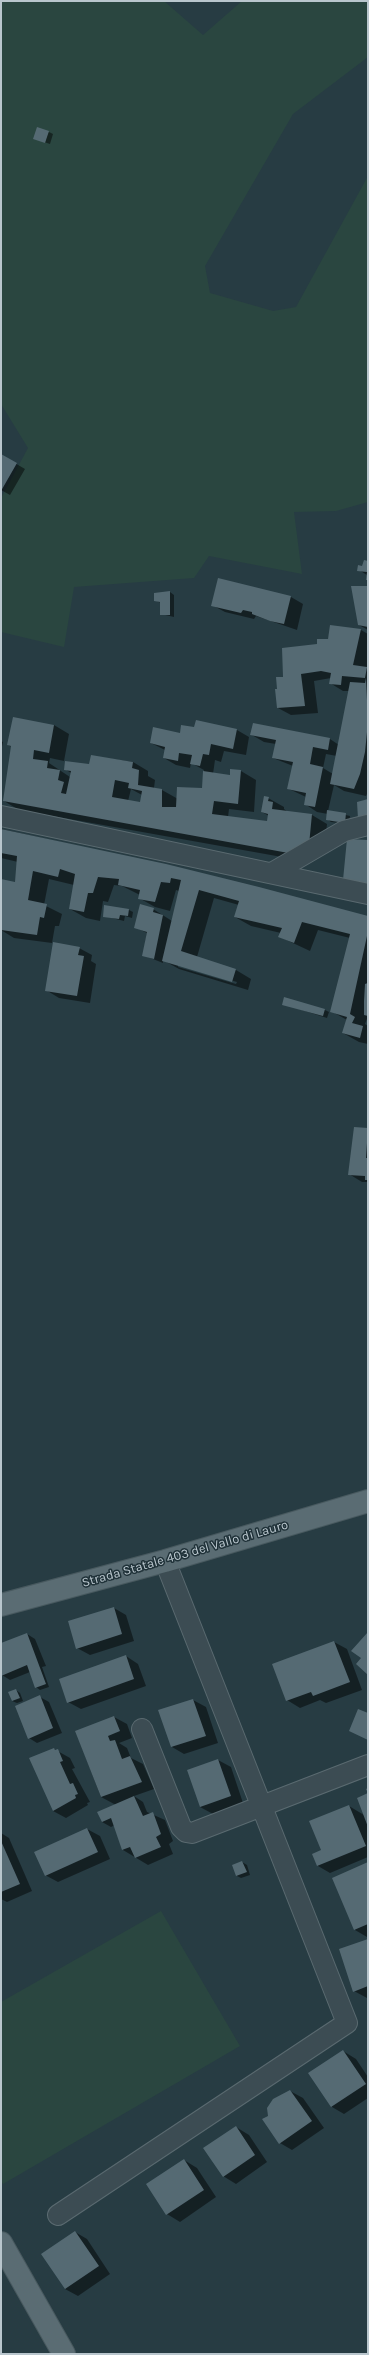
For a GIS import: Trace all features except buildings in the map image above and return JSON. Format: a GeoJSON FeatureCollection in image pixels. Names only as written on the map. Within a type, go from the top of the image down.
{"type":"FeatureCollection","features":[{"type":"Feature","properties":{"kind":"main road","name":"Strada Statale 403 del Vallo di Lauro"},"geometry":{"type":"LineString","coordinates":[[1,1605],[165,1561],[368,1501]]}},
{"type":"Feature","properties":{"kind":"main road"},"geometry":{"type":"LineString","coordinates":[[1,2244],[64,2354]]}},
{"type":"Feature","properties":{"kind":"street"},"geometry":{"type":"LineString","coordinates":[[1,816],[368,894]]}},
{"type":"Feature","properties":{"kind":"street"},"geometry":{"type":"LineString","coordinates":[[272,873],[344,831],[368,825]]}},
{"type":"Feature","properties":{"kind":"street"},"geometry":{"type":"LineString","coordinates":[[58,2215],[346,2023],[165,1561]]}},
{"type":"Feature","properties":{"kind":"street"},"geometry":{"type":"LineString","coordinates":[[142,1729],[181,1827],[186,1832],[192,1833],[368,1765]]}},
{"type":"Feature","properties":{"kind":"green space"},"geometry":{"type":"Polygon","coordinates":[[[1,1],[164,1],[203,35],[242,1],[368,1],[368,57],[293,114],[205,266],[210,293],[273,311],[296,307],[368,176],[368,502],[336,511],[294,512],[302,574],[209,556],[194,578],[74,587],[64,647],[1,632],[1,498],[28,448],[1,404],[1,1]]]}},
{"type":"Feature","properties":{"kind":"green space"},"geometry":{"type":"Polygon","coordinates":[[[161,1911],[240,2046],[3,2184],[1,2181],[1,2002],[161,1911]]]}}]}
